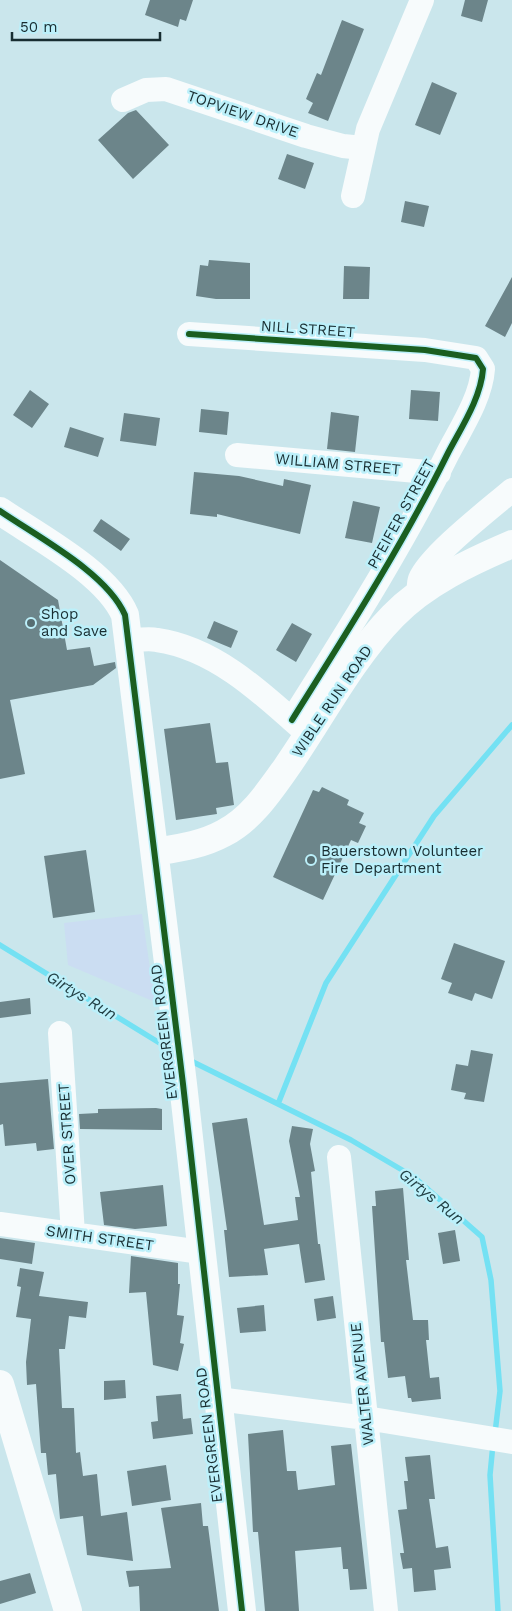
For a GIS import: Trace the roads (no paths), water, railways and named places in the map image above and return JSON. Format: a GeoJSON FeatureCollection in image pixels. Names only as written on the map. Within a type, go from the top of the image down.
{"type":"FeatureCollection","features":[{"type":"Feature","properties":{"kind":"street"},"geometry":{"type":"LineString","coordinates":[[353,196],[368,129],[422,0]]}},
{"type":"Feature","properties":{"kind":"street","name":"TOPVIEW DRIVE"},"geometry":{"type":"LineString","coordinates":[[123,100],[146,90],[166,89],[306,136],[343,146],[363,148]]}},
{"type":"Feature","properties":{"kind":"street","name":"NILL STREET"},"geometry":{"type":"LineString","coordinates":[[189,334],[426,350]]}},
{"type":"Feature","properties":{"kind":"street","name":"PFEIFER STREET"},"geometry":{"type":"LineString","coordinates":[[301,727],[467,416],[483,369],[476,358],[426,350]]}},
{"type":"Feature","properties":{"kind":"street","name":"WILLIAM STREET"},"geometry":{"type":"LineString","coordinates":[[237,455],[438,473]]}},
{"type":"Feature","properties":{"kind":"street"},"geometry":{"type":"LineString","coordinates":[[419,595],[419,581],[427,568],[476,519],[512,490]]}},
{"type":"Feature","properties":{"kind":"street","name":"EVERGREEN ROAD"},"geometry":{"type":"LineString","coordinates":[[0,511],[111,591],[125,615],[130,641],[184,1084],[242,1611]]}},
{"type":"Feature","properties":{"kind":"street","name":"WIBLE RUN ROAD"},"geometry":{"type":"LineString","coordinates":[[155,852],[205,842],[225,833],[247,817],[269,793],[301,727],[393,616],[419,595],[479,558],[512,544]]}},
{"type":"Feature","properties":{"kind":"street"},"geometry":{"type":"LineString","coordinates":[[130,641],[154,639],[174,643],[199,653],[263,693],[301,727]]}},
{"type":"Feature","properties":{"kind":"street","name":"OVER STREET"},"geometry":{"type":"LineString","coordinates":[[60,1033],[74,1234]]}},
{"type":"Feature","properties":{"kind":"street","name":"WALTER AVENUE"},"geometry":{"type":"LineString","coordinates":[[339,1157],[386,1611]]}},
{"type":"Feature","properties":{"kind":"street","name":"SMITH STREET"},"geometry":{"type":"LineString","coordinates":[[0,1224],[201,1252]]}},
{"type":"Feature","properties":{"kind":"street"},"geometry":{"type":"LineString","coordinates":[[0,1384],[68,1611]]}},
{"type":"Feature","properties":{"kind":"street"},"geometry":{"type":"LineString","coordinates":[[218,1399],[366,1418],[512,1442]]}},
{"type":"Feature","properties":{"kind":"waterway"},"geometry":{"type":"LineString","coordinates":[[278,1104],[326,983],[434,816],[512,725]]}},
{"type":"Feature","properties":{"kind":"waterway","name":"Girtys Run"},"geometry":{"type":"LineString","coordinates":[[0,945],[171,1050]]}},
{"type":"Feature","properties":{"kind":"waterway","name":"Girtys Run"},"geometry":{"type":"LineString","coordinates":[[187,1059],[351,1140],[414,1177],[482,1237],[491,1280],[500,1391],[495,1433]]}},
{"type":"Feature","properties":{"kind":"waterway","name":"Girtys Run"},"geometry":{"type":"LineString","coordinates":[[493,1444],[490,1475],[498,1611]]}},
{"type":"Feature","properties":{"kind":"place","name":"Shop and Save"},"geometry":{"type":"Point","coordinates":[31,623]}},
{"type":"Feature","properties":{"kind":"place","name":"Bauerstown Volunteer Fire Department"},"geometry":{"type":"Point","coordinates":[311,860]}}]}
